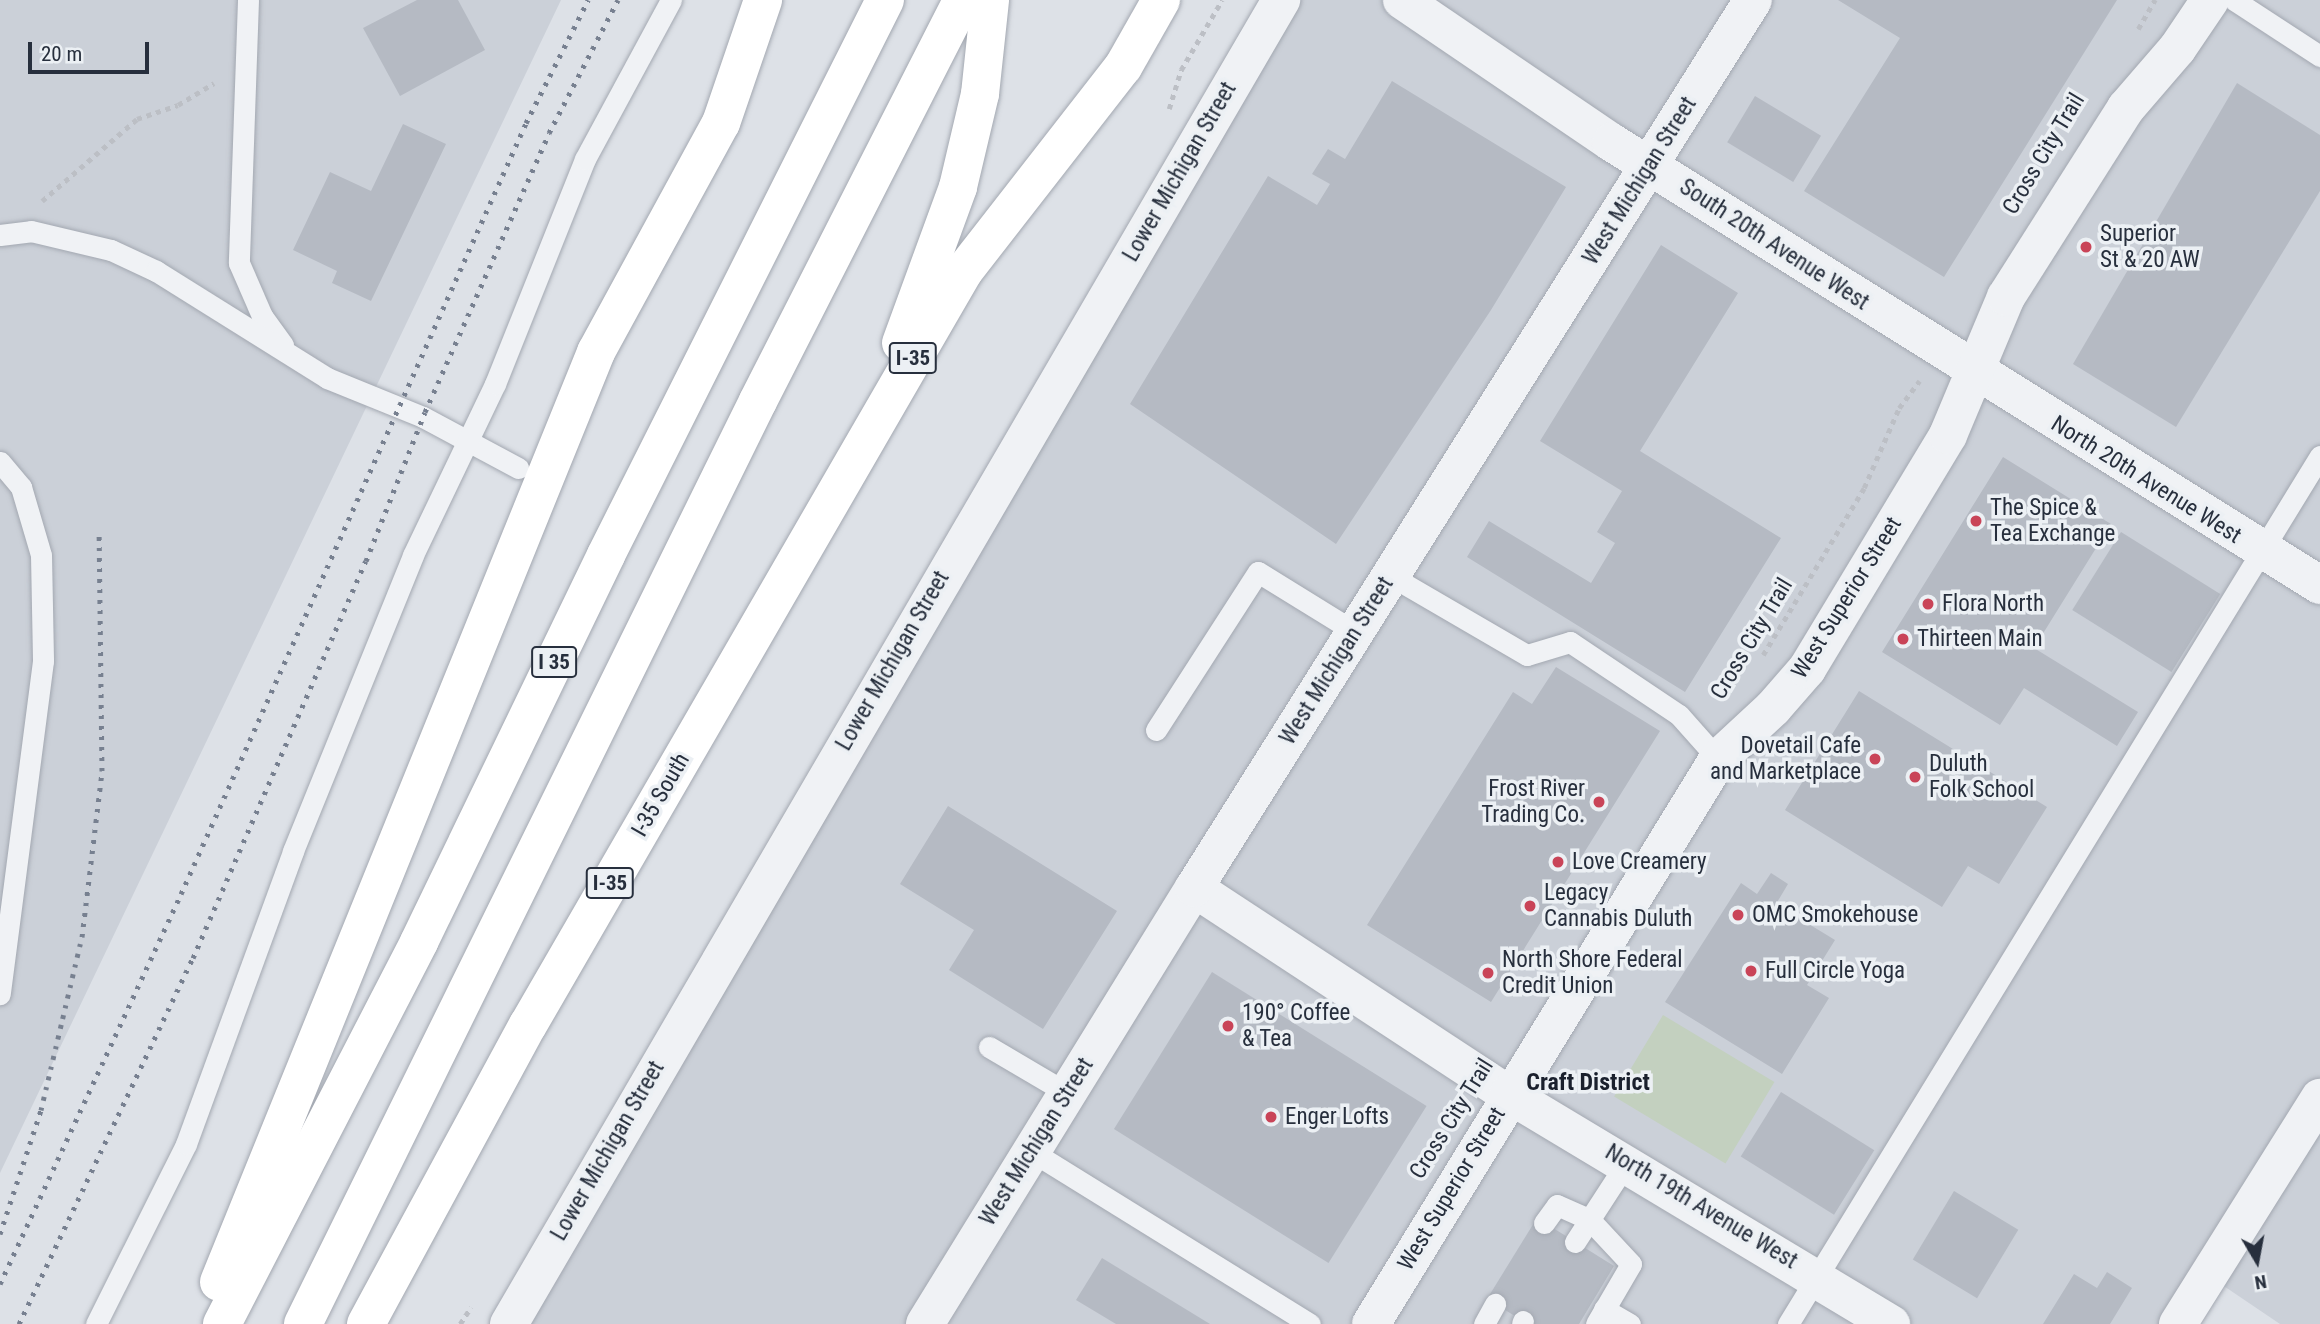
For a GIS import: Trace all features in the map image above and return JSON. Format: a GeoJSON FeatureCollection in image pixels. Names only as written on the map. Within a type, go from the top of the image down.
{"type":"FeatureCollection","features":[{"type":"Feature","properties":{"kind":"highway"},"geometry":{"type":"LineString","coordinates":[[202,1324],[596,352],[721,122],[763,0]]}},
{"type":"Feature","properties":{"kind":"highway","name":"I 35"},"geometry":{"type":"LineString","coordinates":[[222,1324],[419,942],[606,555],[885,0]]}},
{"type":"Feature","properties":{"kind":"highway"},"geometry":{"type":"LineString","coordinates":[[303,1324],[758,401],[962,0]]}},
{"type":"Feature","properties":{"kind":"highway"},"geometry":{"type":"LineString","coordinates":[[862,446],[958,187],[980,94],[990,0]]}},
{"type":"Feature","properties":{"kind":"highway","name":"I-35 South"},"geometry":{"type":"LineString","coordinates":[[366,1324],[528,1025],[964,271],[1123,66],[1161,0]]}},
{"type":"Feature","properties":{"kind":"street","name":"Lower Michigan Street"},"geometry":{"type":"LineString","coordinates":[[509,1324],[1281,0]]}},
{"type":"Feature","properties":{"kind":"street","name":"South 20th Avenue West"},"geometry":{"type":"LineString","coordinates":[[1402,0],[1650,165],[1973,372]]}},
{"type":"Feature","properties":{"kind":"street","name":"West Michigan Street"},"geometry":{"type":"LineString","coordinates":[[925,1324],[1194,888],[1753,0]]}},
{"type":"Feature","properties":{"kind":"street","name":"West Superior Street"},"geometry":{"type":"LineString","coordinates":[[1371,1324],[1508,1094],[1718,759],[1773,708],[1807,669],[1948,435],[2006,297],[2103,143],[2210,0]]}},
{"type":"Feature","properties":{"kind":"street","name":"North 20th Avenue West"},"geometry":{"type":"LineString","coordinates":[[1973,372],[2259,551],[2320,585]]}},
{"type":"Feature","properties":{"kind":"street","name":"North 19th Avenue West"},"geometry":{"type":"LineString","coordinates":[[1194,888],[1508,1094],[1627,1162],[1891,1324]]}},
{"type":"Feature","properties":{"kind":"street"},"geometry":{"type":"LineString","coordinates":[[2178,1324],[2320,1098]]}},
{"type":"Feature","properties":{"kind":"lane"},"geometry":{"type":"LineString","coordinates":[[248,0],[239,263],[262,316],[290,355]]}},
{"type":"Feature","properties":{"kind":"lane"},"geometry":{"type":"LineString","coordinates":[[96,1324],[186,1144],[293,851],[413,555],[495,384],[585,159],[671,0]]}},
{"type":"Feature","properties":{"kind":"lane"},"geometry":{"type":"LineString","coordinates":[[2234,0],[2320,56]]}},
{"type":"Feature","properties":{"kind":"lane"},"geometry":{"type":"LineString","coordinates":[[8,233],[76,238],[111,250],[156,271],[327,378],[398,405],[519,468]]}},
{"type":"Feature","properties":{"kind":"lane"},"geometry":{"type":"LineString","coordinates":[[1787,1324],[2259,551],[2320,456]]}},
{"type":"Feature","properties":{"kind":"lane"},"geometry":{"type":"LineString","coordinates":[[0,462],[21,487],[41,555],[43,660],[0,994]]}},
{"type":"Feature","properties":{"kind":"lane"},"geometry":{"type":"LineString","coordinates":[[1156,730],[1258,572],[1355,632]]}},
{"type":"Feature","properties":{"kind":"lane"},"geometry":{"type":"LineString","coordinates":[[1391,576],[1527,655],[1570,642],[1679,715],[1718,759]]}},
{"type":"Feature","properties":{"kind":"lane"},"geometry":{"type":"LineString","coordinates":[[989,1047],[1067,1093]]}},
{"type":"Feature","properties":{"kind":"lane"},"geometry":{"type":"LineString","coordinates":[[1031,1151],[1310,1324]]}},
{"type":"Feature","properties":{"kind":"lane"},"geometry":{"type":"LineString","coordinates":[[1575,1242],[1627,1162]]}},
{"type":"Feature","properties":{"kind":"lane"},"geometry":{"type":"LineString","coordinates":[[1544,1223],[1558,1205],[1590,1220],[1631,1264],[1600,1317],[1630,1324]]}},
{"type":"Feature","properties":{"kind":"lane"},"geometry":{"type":"LineString","coordinates":[[1484,1324],[1495,1304]]}},
{"type":"Feature","properties":{"kind":"path"},"geometry":{"type":"LineString","coordinates":[[2133,37],[2155,0]]}},
{"type":"Feature","properties":{"kind":"path"},"geometry":{"type":"LineString","coordinates":[[8,233],[106,142],[137,119],[177,104],[217,80]]}},
{"type":"Feature","properties":{"kind":"path","name":"Cross City Trail"},"geometry":{"type":"LineString","coordinates":[[1761,658],[1864,488],[1899,408],[1941,351]]}},
{"type":"Feature","properties":{"kind":"shaded area"},"geometry":{"type":"Polygon","coordinates":[[[0,0],[561,0],[0,1173],[0,0]]]}},
{"type":"Feature","properties":{"kind":"shaded area"},"geometry":{"type":"Polygon","coordinates":[[[1281,0],[2320,0],[2320,1324],[2280,1324],[2209,1276],[2178,1324],[511,1324],[1281,0]]]}},
{"type":"Feature","properties":{"kind":"green space"},"geometry":{"type":"Polygon","coordinates":[[[1663,1015],[1774,1082],[1726,1163],[1614,1096],[1663,1015]]]}},
{"type":"Feature","properties":{"kind":"building"},"geometry":{"type":"Polygon","coordinates":[[[417,0],[458,0],[485,50],[400,96],[363,28],[417,0]]]}},
{"type":"Feature","properties":{"kind":"building"},"geometry":{"type":"Polygon","coordinates":[[[1838,0],[2117,0],[1944,277],[1804,191],[1900,38],[1838,0]]]}},
{"type":"Feature","properties":{"kind":"building"},"geometry":{"type":"Polygon","coordinates":[[[1392,81],[1566,187],[1491,310],[1336,544],[1130,404],[1268,176],[1317,205],[1330,184],[1312,174],[1328,149],[1345,159],[1392,81]]]}},
{"type":"Feature","properties":{"kind":"building"},"geometry":{"type":"Polygon","coordinates":[[[2237,83],[2320,135],[2320,191],[2176,427],[2073,364],[2237,83]]]}},
{"type":"Feature","properties":{"kind":"building"},"geometry":{"type":"Polygon","coordinates":[[[1755,96],[1821,136],[1793,182],[1727,142],[1755,96]]]}},
{"type":"Feature","properties":{"kind":"building"},"geometry":{"type":"Polygon","coordinates":[[[403,124],[446,144],[371,301],[332,283],[337,271],[293,250],[330,172],[371,191],[403,124]]]}},
{"type":"Feature","properties":{"kind":"building"},"geometry":{"type":"Polygon","coordinates":[[[1661,245],[1738,293],[1640,451],[1781,538],[1685,692],[1467,557],[1489,521],[1591,583],[1615,543],[1597,532],[1622,491],[1540,441],[1661,245]]]}},
{"type":"Feature","properties":{"kind":"building"},"geometry":{"type":"Polygon","coordinates":[[[2003,457],[2111,524],[2034,648],[2138,712],[2117,746],[2024,688],[2000,725],[1882,652],[2003,457]]]}},
{"type":"Feature","properties":{"kind":"building"},"geometry":{"type":"Polygon","coordinates":[[[2121,532],[2220,594],[2171,672],[2072,610],[2121,532]]]}},
{"type":"Feature","properties":{"kind":"building"},"geometry":{"type":"Polygon","coordinates":[[[1556,667],[1660,731],[1491,1002],[1367,925],[1513,692],[1532,704],[1556,667]]]}},
{"type":"Feature","properties":{"kind":"building"},"geometry":{"type":"Polygon","coordinates":[[[1859,691],[2047,807],[1999,884],[1968,866],[1942,907],[1785,810],[1859,691]]]}},
{"type":"Feature","properties":{"kind":"building"},"geometry":{"type":"Polygon","coordinates":[[[948,806],[1117,911],[1043,1029],[949,970],[974,930],[900,884],[948,806]]]}},
{"type":"Feature","properties":{"kind":"building"},"geometry":{"type":"Polygon","coordinates":[[[1771,873],[1788,884],[1776,904],[1835,940],[1807,985],[1829,998],[1782,1074],[1665,1002],[1741,883],[1757,894],[1771,873]]]}},
{"type":"Feature","properties":{"kind":"building","name":"Enger Lofts"},"geometry":{"type":"Polygon","coordinates":[[[1212,972],[1427,1106],[1329,1263],[1114,1129],[1212,972]]]}},
{"type":"Feature","properties":{"kind":"building"},"geometry":{"type":"Polygon","coordinates":[[[1781,1092],[1874,1150],[1834,1215],[1741,1156],[1781,1092]]]}},
{"type":"Feature","properties":{"kind":"building"},"geometry":{"type":"Polygon","coordinates":[[[1954,1191],[2018,1230],[1977,1298],[1913,1260],[1954,1191]]]}},
{"type":"Feature","properties":{"kind":"building"},"geometry":{"type":"Polygon","coordinates":[[[1537,1218],[1614,1266],[1579,1324],[1528,1324],[1487,1299],[1537,1218]]]}},
{"type":"Feature","properties":{"kind":"building"},"geometry":{"type":"Polygon","coordinates":[[[1102,1258],[1210,1324],[1116,1324],[1076,1300],[1102,1258]]]}},
{"type":"Feature","properties":{"kind":"building"},"geometry":{"type":"Polygon","coordinates":[[[2107,1272],[2132,1288],[2110,1324],[2043,1324],[2074,1274],[2097,1288],[2107,1272]]]}},
{"type":"Feature","properties":{"kind":"railway"},"geometry":{"type":"LineString","coordinates":[[0,1284],[181,894],[526,123],[588,0]]}},
{"type":"Feature","properties":{"kind":"railway"},"geometry":{"type":"LineString","coordinates":[[19,1324],[193,958],[366,561],[425,412],[549,133],[618,0]]}},
{"type":"Feature","properties":{"kind":"railway"},"geometry":{"type":"LineString","coordinates":[[0,1234],[41,1110],[82,937],[102,771],[99,531]]}},
{"type":"Feature","properties":{"kind":"place","name":"Superior St & 20 AW"},"geometry":{"type":"Point","coordinates":[2086,247]}},
{"type":"Feature","properties":{"kind":"place","name":"The Spice & Tea Exchange"},"geometry":{"type":"Point","coordinates":[1976,521]}},
{"type":"Feature","properties":{"kind":"place","name":"Flora North"},"geometry":{"type":"Point","coordinates":[1928,604]}},
{"type":"Feature","properties":{"kind":"place","name":"Thirteen Main"},"geometry":{"type":"Point","coordinates":[1903,639]}},
{"type":"Feature","properties":{"kind":"place","name":"Dovetail Cafe and Marketplace"},"geometry":{"type":"Point","coordinates":[1875,759]}},
{"type":"Feature","properties":{"kind":"place","name":"Duluth Folk School"},"geometry":{"type":"Point","coordinates":[1915,777]}},
{"type":"Feature","properties":{"kind":"place","name":"Frost River Trading Co."},"geometry":{"type":"Point","coordinates":[1599,802]}},
{"type":"Feature","properties":{"kind":"place","name":"Love Creamery"},"geometry":{"type":"Point","coordinates":[1558,862]}},
{"type":"Feature","properties":{"kind":"place","name":"Legacy Cannabis Duluth"},"geometry":{"type":"Point","coordinates":[1530,906]}},
{"type":"Feature","properties":{"kind":"place","name":"OMC Smokehouse"},"geometry":{"type":"Point","coordinates":[1738,915]}},
{"type":"Feature","properties":{"kind":"place","name":"Full Circle Yoga"},"geometry":{"type":"Point","coordinates":[1751,971]}},
{"type":"Feature","properties":{"kind":"place","name":"North Shore Federal Credit Union"},"geometry":{"type":"Point","coordinates":[1488,973]}},
{"type":"Feature","properties":{"kind":"place","name":"190° Coffee & Tea"},"geometry":{"type":"Point","coordinates":[1228,1026]}},
{"type":"Feature","properties":{"kind":"place","name":"Enger Lofts"},"geometry":{"type":"Point","coordinates":[1271,1117]}},
{"type":"Feature","properties":{"kind":"district","name":"Craft District"},"geometry":{"type":"Point","coordinates":[1588,1083]}}]}
